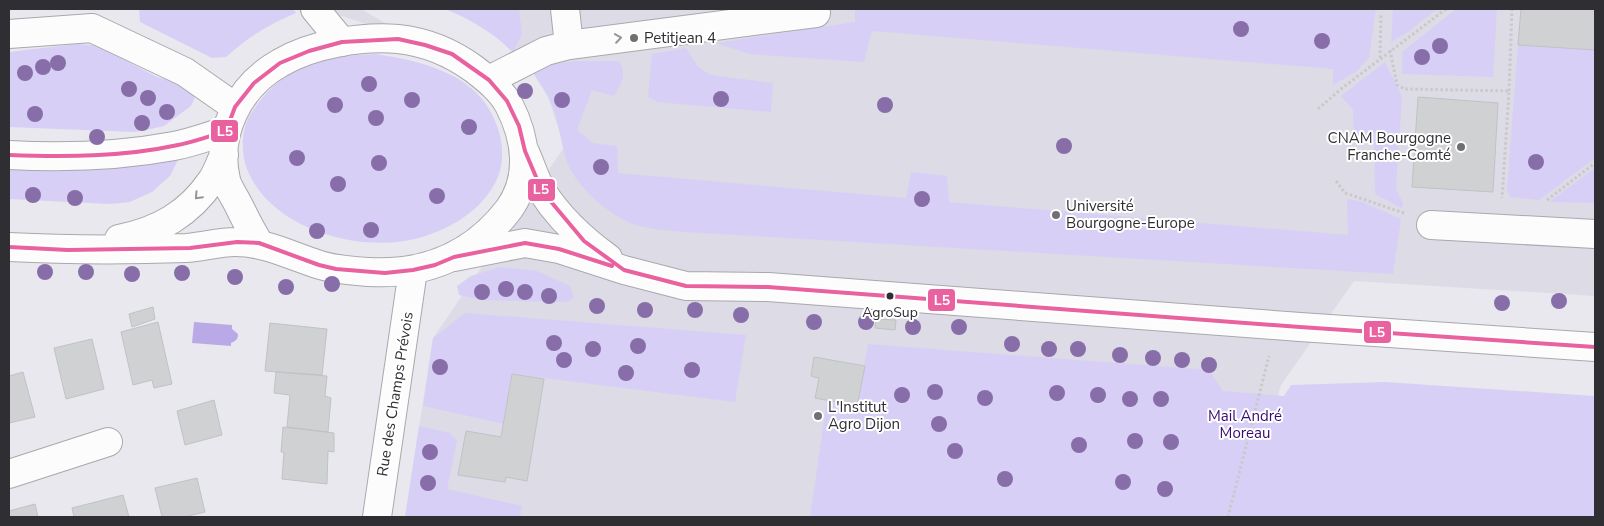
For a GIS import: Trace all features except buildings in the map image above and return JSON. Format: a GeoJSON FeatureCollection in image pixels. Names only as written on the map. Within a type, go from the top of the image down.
{"type":"FeatureCollection","features":[{"type":"Feature","properties":{"kind":"main road"},"geometry":{"type":"LineString","coordinates":[[315,9],[342,42]]}},
{"type":"Feature","properties":{"kind":"main road"},"geometry":{"type":"LineString","coordinates":[[565,9],[570,45]]}},
{"type":"Feature","properties":{"kind":"main road"},"geometry":{"type":"LineString","coordinates":[[489,80],[546,52],[570,45],[816,14],[815,9]]}},
{"type":"Feature","properties":{"kind":"main road"},"geometry":{"type":"LineString","coordinates":[[9,34],[92,28],[185,72],[228,131],[226,181],[248,226],[259,243]]}},
{"type":"Feature","properties":{"kind":"main road"},"geometry":{"type":"LineString","coordinates":[[68,250],[139,235],[167,223],[185,211],[213,179],[228,131],[254,83],[280,63],[310,51],[342,42],[398,39],[452,54],[489,80],[507,101],[542,190],[557,211],[584,240],[624,270]]}},
{"type":"Feature","properties":{"kind":"main road"},"geometry":{"type":"LineString","coordinates":[[9,155],[48,157],[111,154],[176,146],[228,131]]}},
{"type":"Feature","properties":{"kind":"main road"},"geometry":{"type":"LineString","coordinates":[[9,248],[68,250],[190,248],[237,242],[259,243],[319,265],[336,269],[385,272],[413,270],[436,265],[454,257],[486,234],[503,217],[517,197],[524,176],[525,150]]}},
{"type":"Feature","properties":{"kind":"main road"},"geometry":{"type":"LineString","coordinates":[[1431,225],[1595,234]]}},
{"type":"Feature","properties":{"kind":"main road"},"geometry":{"type":"LineString","coordinates":[[454,257],[525,243],[559,249],[624,270],[686,286],[768,287],[1595,347]]}},
{"type":"Feature","properties":{"kind":"main road","name":"Rue des Champs Prévois"},"geometry":{"type":"LineString","coordinates":[[377,517],[413,270]]}},
{"type":"Feature","properties":{"kind":"main road"},"geometry":{"type":"LineString","coordinates":[[9,474],[108,442]]}},
{"type":"Feature","properties":{"kind":"path"},"geometry":{"type":"LineString","coordinates":[[1318,109],[1390,50],[1446,9]]}},
{"type":"Feature","properties":{"kind":"path"},"geometry":{"type":"LineString","coordinates":[[1512,9],[1510,91],[1502,197],[1512,229],[1595,163]]}},
{"type":"Feature","properties":{"kind":"path"},"geometry":{"type":"LineString","coordinates":[[1380,13],[1380,59]]}},
{"type":"Feature","properties":{"kind":"path"},"geometry":{"type":"LineString","coordinates":[[1390,50],[1397,85],[1405,90],[1510,91]]}},
{"type":"Feature","properties":{"kind":"path"},"geometry":{"type":"LineString","coordinates":[[1336,181],[1345,193],[1382,205],[1431,225]]}},
{"type":"Feature","properties":{"kind":"path"},"geometry":{"type":"LineString","coordinates":[[1228,517],[1278,324]]}},
{"type":"Feature","properties":{"kind":"shaded area"},"geometry":{"type":"Polygon","coordinates":[[[321,9],[361,9],[414,40],[321,9]]]}},
{"type":"Feature","properties":{"kind":"shaded area","name":"Université Bourgogne-Europe"},"geometry":{"type":"Polygon","coordinates":[[[445,9],[1595,9],[1595,296],[1354,281],[1281,385],[1241,517],[405,517],[433,338],[563,149],[560,133],[548,97],[534,74],[497,37],[462,16],[445,9]]]}},
{"type":"Feature","properties":{"kind":"shaded area"},"geometry":{"type":"Polygon","coordinates":[[[194,322],[232,325],[232,329],[238,334],[238,337],[231,343],[231,346],[192,343],[194,322]]]}},
{"type":"Feature","properties":{"kind":"green space"},"geometry":{"type":"Polygon","coordinates":[[[139,9],[293,9],[296,13],[259,32],[226,57],[212,58],[140,22],[139,9]]]}},
{"type":"Feature","properties":{"kind":"green space"},"geometry":{"type":"Polygon","coordinates":[[[445,9],[519,9],[522,34],[513,52],[481,27],[445,9]]]}},
{"type":"Feature","properties":{"kind":"green space"},"geometry":{"type":"Polygon","coordinates":[[[855,9],[1376,9],[1369,58],[1357,71],[1333,85],[1333,69],[872,31],[864,62],[749,54],[716,43],[855,22],[855,9]]]}},
{"type":"Feature","properties":{"kind":"green space"},"geometry":{"type":"Polygon","coordinates":[[[1393,9],[1437,9],[1408,32],[1391,42],[1393,9]]]}},
{"type":"Feature","properties":{"kind":"green space"},"geometry":{"type":"Polygon","coordinates":[[[1456,9],[1497,9],[1493,77],[1402,74],[1402,52],[1456,9]]]}},
{"type":"Feature","properties":{"kind":"green space"},"geometry":{"type":"Polygon","coordinates":[[[76,44],[96,45],[157,77],[199,88],[191,106],[164,126],[133,132],[9,127],[9,52],[76,44]]]}},
{"type":"Feature","properties":{"kind":"green space"},"geometry":{"type":"Polygon","coordinates":[[[1518,45],[1595,50],[1595,158],[1539,200],[1510,197],[1507,190],[1518,45]]]}},
{"type":"Feature","properties":{"kind":"green space"},"geometry":{"type":"Polygon","coordinates":[[[686,48],[698,67],[711,75],[773,83],[771,112],[657,102],[648,97],[652,54],[686,48]]]}},
{"type":"Feature","properties":{"kind":"green space"},"geometry":{"type":"Polygon","coordinates":[[[376,54],[429,66],[462,81],[488,106],[501,138],[502,162],[498,178],[486,197],[465,217],[452,225],[410,240],[375,243],[353,241],[309,228],[289,217],[272,204],[257,188],[247,169],[244,156],[245,128],[250,115],[262,98],[289,74],[304,66],[337,57],[376,54]]]}},
{"type":"Feature","properties":{"kind":"green space"},"geometry":{"type":"Polygon","coordinates":[[[578,61],[619,61],[623,71],[622,79],[614,96],[592,90],[577,130],[593,143],[617,146],[618,173],[906,198],[911,172],[947,176],[949,202],[1348,235],[1347,199],[1360,201],[1401,219],[1393,274],[686,232],[644,227],[622,219],[599,203],[579,183],[567,162],[552,104],[534,74],[551,64],[578,61]]]}},
{"type":"Feature","properties":{"kind":"green space"},"geometry":{"type":"Polygon","coordinates":[[[1385,62],[1402,96],[1396,189],[1403,203],[1402,208],[1375,194],[1374,142],[1354,143],[1353,110],[1341,96],[1385,62]]]}},
{"type":"Feature","properties":{"kind":"green space"},"geometry":{"type":"Polygon","coordinates":[[[180,156],[170,176],[152,192],[130,202],[110,204],[9,199],[9,168],[180,156]]]}},
{"type":"Feature","properties":{"kind":"green space"},"geometry":{"type":"Polygon","coordinates":[[[1595,168],[1595,203],[1549,202],[1595,168]]]}},
{"type":"Feature","properties":{"kind":"green space"},"geometry":{"type":"Polygon","coordinates":[[[500,267],[537,271],[570,286],[574,297],[568,302],[550,302],[483,300],[459,295],[457,286],[471,276],[500,267]]]}},
{"type":"Feature","properties":{"kind":"green space"},"geometry":{"type":"Polygon","coordinates":[[[465,313],[746,335],[735,402],[512,374],[504,424],[423,406],[433,338],[465,313]]]}},
{"type":"Feature","properties":{"kind":"green space","name":"Mail André Moreau"},"geometry":{"type":"Polygon","coordinates":[[[868,344],[1209,370],[1223,391],[1284,396],[1291,385],[1385,382],[1595,396],[1595,517],[810,517],[827,400],[857,406],[868,344]]]}},
{"type":"Feature","properties":{"kind":"green space"},"geometry":{"type":"Polygon","coordinates":[[[419,426],[450,433],[457,441],[447,489],[522,506],[520,517],[405,517],[419,426]]]}},
{"type":"Feature","properties":{"kind":"transit line","name":"L5"},"geometry":{"type":"LineString","coordinates":[[9,155],[73,156],[115,154],[157,149],[196,141],[226,131],[235,107],[254,83],[280,63],[309,51],[342,42],[398,39],[452,54],[489,80],[507,101],[519,126],[525,151],[542,191],[584,241],[624,270],[686,286],[768,287],[1595,347]]}},
{"type":"Feature","properties":{"kind":"transit line","name":"L5"},"geometry":{"type":"LineString","coordinates":[[9,247],[68,250],[190,248],[237,242],[259,243],[319,265],[336,269],[385,273],[413,270],[435,265],[454,257],[525,243],[559,249],[612,266]]}},
{"type":"Feature","properties":{"kind":"place","name":"Petitjean 4"},"geometry":{"type":"Point","coordinates":[634,38]}},
{"type":"Feature","properties":{"kind":"place","name":"CNAM Bourgogne Franche-Comté"},"geometry":{"type":"Point","coordinates":[1461,147]}},
{"type":"Feature","properties":{"kind":"place","name":"Université Bourgogne-Europe"},"geometry":{"type":"Point","coordinates":[1056,215]}},
{"type":"Feature","properties":{"kind":"place","name":"AgroSup"},"geometry":{"type":"Point","coordinates":[890,296]}},
{"type":"Feature","properties":{"kind":"place","name":"L'Institut Agro Dijon"},"geometry":{"type":"Point","coordinates":[818,416]}}]}
